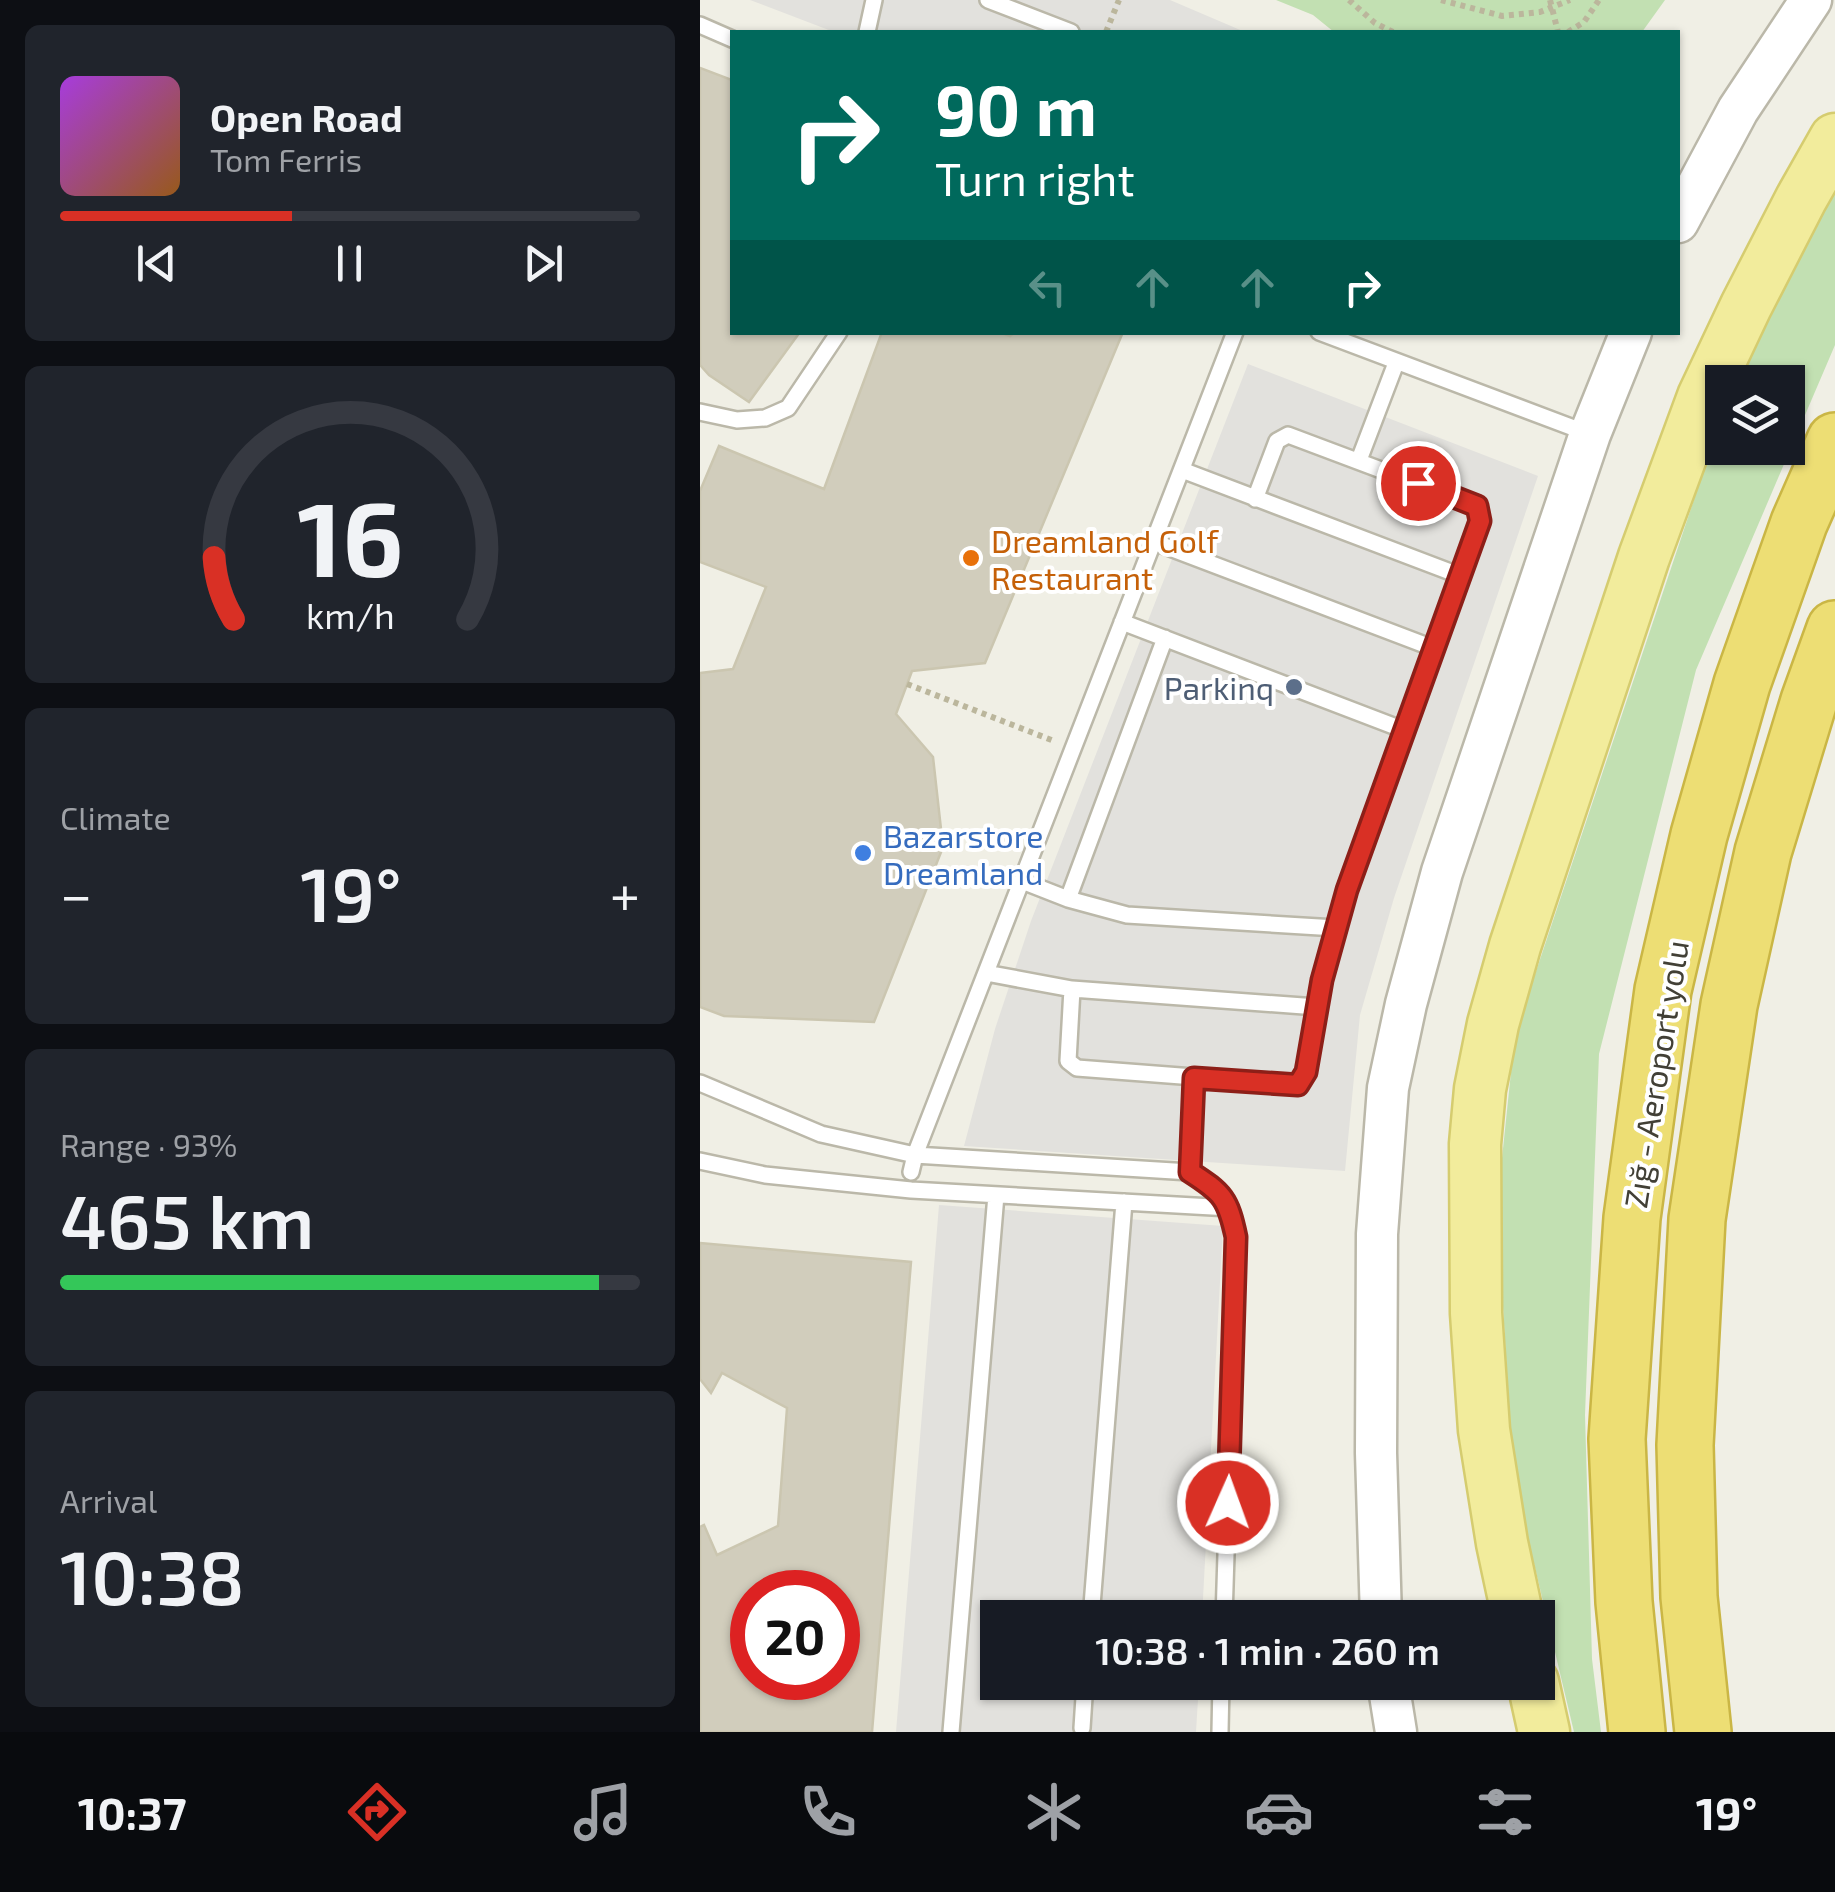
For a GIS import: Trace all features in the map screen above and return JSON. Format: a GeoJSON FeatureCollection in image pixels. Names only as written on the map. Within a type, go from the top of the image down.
{"type":"FeatureCollection","features":[{"type":"Feature","properties":{"kind":"highway","name":"Zığ - Aeroport yolu"},"geometry":{"type":"LineString","coordinates":[[1637,1732],[1624,1602],[1616,1438],[1632,1218],[1662,990],[1699,835],[1742,684],[1799,522],[1835,441]]}},
{"type":"Feature","properties":{"kind":"highway","name":"Zığ - Aeroport yolu"},"geometry":{"type":"LineString","coordinates":[[1703,1732],[1689,1597],[1685,1445],[1697,1218],[1729,1005],[1763,852],[1835,629]]}},
{"type":"Feature","properties":{"kind":"main road"},"geometry":{"type":"LineString","coordinates":[[1514,1600],[1484,1430],[1476,1313],[1474,1144],[1492,1024],[1644,556],[1703,397],[1800,199],[1835,139]]}},
{"type":"Feature","properties":{"kind":"main road"},"geometry":{"type":"LineString","coordinates":[[1537,1700],[1544,1732]]}},
{"type":"Feature","properties":{"kind":"street"},"geometry":{"type":"LineString","coordinates":[[1680,218],[1738,110],[1811,0]]}},
{"type":"Feature","properties":{"kind":"street"},"geometry":{"type":"LineString","coordinates":[[1381,1600],[1376,1453],[1377,1234],[1388,1088],[1442,872],[1590,434],[1630,335]]}},
{"type":"Feature","properties":{"kind":"street"},"geometry":{"type":"LineString","coordinates":[[1391,1700],[1396,1732]]}},
{"type":"Feature","properties":{"kind":"lane"},"geometry":{"type":"LineString","coordinates":[[867,30],[874,0]]}},
{"type":"Feature","properties":{"kind":"lane"},"geometry":{"type":"LineString","coordinates":[[988,0],[1066,30]]}},
{"type":"Feature","properties":{"kind":"lane"},"geometry":{"type":"LineString","coordinates":[[700,26],[730,39]]}},
{"type":"Feature","properties":{"kind":"lane"},"geometry":{"type":"LineString","coordinates":[[700,412],[738,420],[765,418],[788,408],[837,335]]}},
{"type":"Feature","properties":{"kind":"lane"},"geometry":{"type":"LineString","coordinates":[[911,1172],[1234,335]]}},
{"type":"Feature","properties":{"kind":"lane"},"geometry":{"type":"LineString","coordinates":[[1326,335],[1590,434]]}},
{"type":"Feature","properties":{"kind":"lane"},"geometry":{"type":"LineString","coordinates":[[1358,460],[1396,363]]}},
{"type":"Feature","properties":{"kind":"lane"},"geometry":{"type":"LineString","coordinates":[[1072,989],[1068,1061],[1078,1068],[1298,1085],[1306,1072],[1322,980],[1347,890],[1480,521],[1477,506],[1288,435],[1277,441],[1255,498]]}},
{"type":"Feature","properties":{"kind":"lane"},"geometry":{"type":"LineString","coordinates":[[1182,470],[1461,576]]}},
{"type":"Feature","properties":{"kind":"lane"},"geometry":{"type":"LineString","coordinates":[[1154,542],[1433,648]]}},
{"type":"Feature","properties":{"kind":"lane"},"geometry":{"type":"LineString","coordinates":[[1122,622],[1404,730]]}},
{"type":"Feature","properties":{"kind":"lane"},"geometry":{"type":"LineString","coordinates":[[1068,899],[1164,638]]}},
{"type":"Feature","properties":{"kind":"lane"},"geometry":{"type":"LineString","coordinates":[[1022,881],[1127,915],[1336,928]]}},
{"type":"Feature","properties":{"kind":"lane"},"geometry":{"type":"LineString","coordinates":[[986,973],[1072,989],[1317,1006]]}},
{"type":"Feature","properties":{"kind":"lane"},"geometry":{"type":"LineString","coordinates":[[1190,1172],[1194,1078]]}},
{"type":"Feature","properties":{"kind":"lane"},"geometry":{"type":"LineString","coordinates":[[700,1083],[820,1134],[915,1155],[1190,1172],[1215,1188],[1230,1208],[1236,1237],[1225,1600]]}},
{"type":"Feature","properties":{"kind":"lane"},"geometry":{"type":"LineString","coordinates":[[700,1160],[765,1175],[911,1190],[1230,1208]]}},
{"type":"Feature","properties":{"kind":"lane"},"geometry":{"type":"LineString","coordinates":[[951,1732],[996,1195]]}},
{"type":"Feature","properties":{"kind":"lane"},"geometry":{"type":"LineString","coordinates":[[1091,1600],[1124,1202]]}},
{"type":"Feature","properties":{"kind":"lane"},"geometry":{"type":"LineString","coordinates":[[1082,1728],[1084,1700]]}},
{"type":"Feature","properties":{"kind":"lane"},"geometry":{"type":"LineString","coordinates":[[1220,1732],[1221,1700]]}},
{"type":"Feature","properties":{"kind":"path"},"geometry":{"type":"LineString","coordinates":[[1107,30],[1119,0]]}},
{"type":"Feature","properties":{"kind":"path"},"geometry":{"type":"LineString","coordinates":[[1349,0],[1389,30]]}},
{"type":"Feature","properties":{"kind":"path"},"geometry":{"type":"LineString","coordinates":[[1441,0],[1502,16],[1540,12],[1551,4],[1570,0]]}},
{"type":"Feature","properties":{"kind":"path"},"geometry":{"type":"LineString","coordinates":[[1571,30],[1584,22],[1599,0]]}},
{"type":"Feature","properties":{"kind":"path"},"geometry":{"type":"LineString","coordinates":[[1551,4],[1558,30]]}},
{"type":"Feature","properties":{"kind":"path"},"geometry":{"type":"LineString","coordinates":[[907,684],[1074,748]]}},
{"type":"Feature","properties":{"kind":"green space"},"geometry":{"type":"Polygon","coordinates":[[[1276,0],[1665,0],[1643,30],[1332,30],[1313,15],[1276,0]]]}},
{"type":"Feature","properties":{"kind":"green space"},"geometry":{"type":"Polygon","coordinates":[[[1835,179],[1835,345],[1805,415],[1805,365],[1742,365],[1835,179]]]}},
{"type":"Feature","properties":{"kind":"green space"},"geometry":{"type":"Polygon","coordinates":[[[1706,465],[1784,465],[1696,670],[1599,1054],[1585,1415],[1592,1659],[1601,1732],[1574,1732],[1555,1652],[1555,1600],[1543,1600],[1513,1475],[1497,1206],[1515,1034],[1706,465]]]}},
{"type":"Feature","properties":{"kind":"shaded area"},"geometry":{"type":"Polygon","coordinates":[[[750,0],[1170,0],[1240,30],[829,30],[750,0]]]}},
{"type":"Feature","properties":{"kind":"shaded area","name":"Parkinq"},"geometry":{"type":"Polygon","coordinates":[[[1248,364],[1538,476],[1394,898],[1360,1015],[1345,1171],[964,1146],[995,1029],[1031,921],[1248,364]]]}},
{"type":"Feature","properties":{"kind":"shaded area"},"geometry":{"type":"Polygon","coordinates":[[[939,1205],[1223,1226],[1203,1600],[980,1600],[980,1700],[1198,1700],[1196,1732],[896,1732],[939,1205]]]}},
{"type":"Feature","properties":{"kind":"building"},"geometry":{"type":"Polygon","coordinates":[[[700,68],[730,79],[730,335],[798,335],[749,402],[700,365],[700,68]]]}},
{"type":"Feature","properties":{"kind":"building"},"geometry":{"type":"Polygon","coordinates":[[[881,335],[1122,335],[985,663],[912,671],[896,714],[933,757],[943,847],[874,1022],[724,1016],[700,1007],[700,673],[733,669],[766,587],[700,562],[700,491],[719,446],[824,489],[881,335]]]}},
{"type":"Feature","properties":{"kind":"building"},"geometry":{"type":"Polygon","coordinates":[[[700,1243],[911,1262],[872,1732],[700,1732],[700,1527],[704,1525],[717,1555],[778,1526],[787,1408],[722,1373],[711,1393],[700,1379],[700,1243]]]}},
{"type":"Feature","properties":{"kind":"place","name":"Dreamland Golf Restaurant"},"geometry":{"type":"Point","coordinates":[971,558]}},
{"type":"Feature","properties":{"kind":"place","name":"Parkinq"},"geometry":{"type":"Point","coordinates":[1294,687]}},
{"type":"Feature","properties":{"kind":"place","name":"Bazarstore Dreamland"},"geometry":{"type":"Point","coordinates":[863,853]}},
{"type":"Feature","properties":{"kind":"route"},"geometry":{"type":"LineString","coordinates":[[1228,1503],[1236,1237],[1230,1208],[1215,1188],[1190,1172],[1194,1078],[1298,1085],[1306,1072],[1322,980],[1347,890],[1480,521],[1477,506],[1418,483]]}}]}
